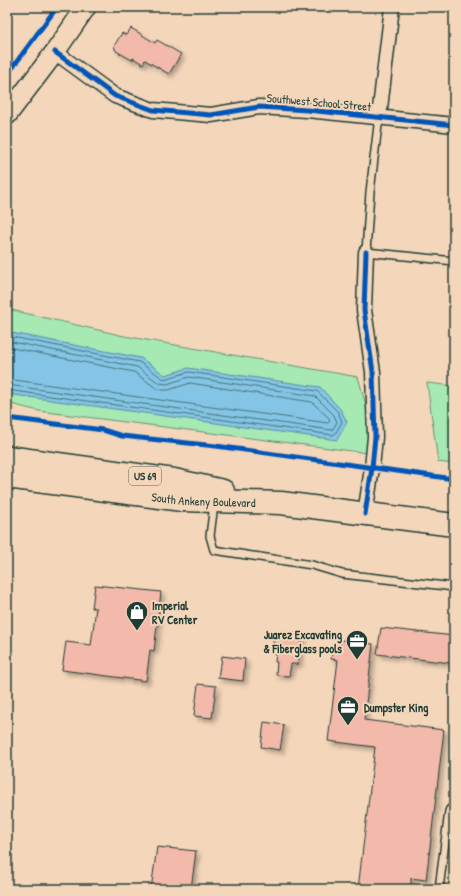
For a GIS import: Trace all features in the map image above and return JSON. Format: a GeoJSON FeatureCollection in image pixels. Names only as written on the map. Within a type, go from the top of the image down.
{"type":"FeatureCollection","features":[{"type":"Feature","properties":{"kind":"main road","name":"South Ankeny Boulevard"},"geometry":{"type":"LineString","coordinates":[[7,457],[174,480],[281,503],[454,525]]}},
{"type":"Feature","properties":{"kind":"main road","name":"South Ankeny Boulevard"},"geometry":{"type":"LineString","coordinates":[[7,477],[182,500],[281,503]]}},
{"type":"Feature","properties":{"kind":"street"},"geometry":{"type":"LineString","coordinates":[[7,115],[55,52],[86,7]]}},
{"type":"Feature","properties":{"kind":"street"},"geometry":{"type":"LineString","coordinates":[[379,117],[392,7]]}},
{"type":"Feature","properties":{"kind":"street","name":"Southwest School Street"},"geometry":{"type":"LineString","coordinates":[[55,52],[115,96],[153,110],[211,115],[259,107],[307,110],[454,125]]}},
{"type":"Feature","properties":{"kind":"street"},"geometry":{"type":"LineString","coordinates":[[365,514],[376,437],[373,372],[364,310],[366,252]]}},
{"type":"Feature","properties":{"kind":"lane"},"geometry":{"type":"LineString","coordinates":[[379,117],[370,192],[366,252],[454,261]]}},
{"type":"Feature","properties":{"kind":"lane"},"geometry":{"type":"LineString","coordinates":[[214,501],[210,536],[214,550],[312,565],[342,574],[454,587]]}},
{"type":"Feature","properties":{"kind":"lane"},"geometry":{"type":"LineString","coordinates":[[439,889],[448,811],[450,809],[454,809]]}},
{"type":"Feature","properties":{"kind":"green space"},"geometry":{"type":"Polygon","coordinates":[[[7,309],[124,336],[358,377],[371,423],[368,453],[39,411],[7,403],[7,309]]]}},
{"type":"Feature","properties":{"kind":"green space"},"geometry":{"type":"Polygon","coordinates":[[[427,383],[454,386],[454,464],[438,462],[427,383]]]}},
{"type":"Feature","properties":{"kind":"water"},"geometry":{"type":"Polygon","coordinates":[[[7,332],[141,358],[165,375],[188,368],[320,387],[341,410],[347,422],[337,440],[7,394],[7,332]]]}},
{"type":"Feature","properties":{"kind":"building"},"geometry":{"type":"Polygon","coordinates":[[[131,28],[155,43],[157,40],[181,54],[169,74],[145,60],[143,64],[116,51],[114,46],[122,33],[126,35],[131,28]]]}},
{"type":"Feature","properties":{"kind":"building"},"geometry":{"type":"Polygon","coordinates":[[[95,585],[161,592],[154,651],[150,650],[146,681],[62,670],[66,642],[91,645],[96,608],[92,608],[95,585]]]}},
{"type":"Feature","properties":{"kind":"building"},"geometry":{"type":"Polygon","coordinates":[[[381,628],[454,636],[451,663],[377,654],[381,628]]]}},
{"type":"Feature","properties":{"kind":"building"},"geometry":{"type":"Polygon","coordinates":[[[275,631],[302,634],[298,664],[291,664],[289,676],[276,675],[277,662],[275,662],[277,644],[273,643],[275,631]]]}},
{"type":"Feature","properties":{"kind":"building"},"geometry":{"type":"Polygon","coordinates":[[[341,640],[373,644],[364,720],[444,730],[426,880],[411,878],[411,889],[358,889],[375,747],[328,741],[338,660],[331,659],[333,646],[340,646],[341,640]]]}},
{"type":"Feature","properties":{"kind":"building"},"geometry":{"type":"Polygon","coordinates":[[[222,656],[245,659],[243,681],[218,678],[222,656]]]}},
{"type":"Feature","properties":{"kind":"building"},"geometry":{"type":"Polygon","coordinates":[[[198,684],[216,686],[212,718],[194,716],[198,684]]]}},
{"type":"Feature","properties":{"kind":"building"},"geometry":{"type":"Polygon","coordinates":[[[264,722],[284,725],[280,750],[261,747],[264,722]]]}},
{"type":"Feature","properties":{"kind":"building"},"geometry":{"type":"Polygon","coordinates":[[[157,847],[196,851],[191,889],[151,889],[157,847]]]}},
{"type":"Feature","properties":{"kind":"cycle path"},"geometry":{"type":"LineString","coordinates":[[7,75],[57,7]]}},
{"type":"Feature","properties":{"kind":"cycle path"},"geometry":{"type":"LineString","coordinates":[[55,52],[115,96],[153,110],[211,115],[259,107],[307,110],[454,125]]}},
{"type":"Feature","properties":{"kind":"cycle path"},"geometry":{"type":"LineString","coordinates":[[365,514],[375,437],[373,372],[364,310],[366,252]]}},
{"type":"Feature","properties":{"kind":"cycle path"},"geometry":{"type":"LineString","coordinates":[[7,418],[103,430],[122,436],[216,446],[454,479]]}},
{"type":"Feature","properties":{"kind":"place","name":"Imperial RV Center"},"geometry":{"type":"Point","coordinates":[137,632]}},
{"type":"Feature","properties":{"kind":"place","name":"Juarez Excavating & Fiberglass pools"},"geometry":{"type":"Point","coordinates":[357,660]}},
{"type":"Feature","properties":{"kind":"place","name":"Dumpster King"},"geometry":{"type":"Point","coordinates":[348,726]}}]}
